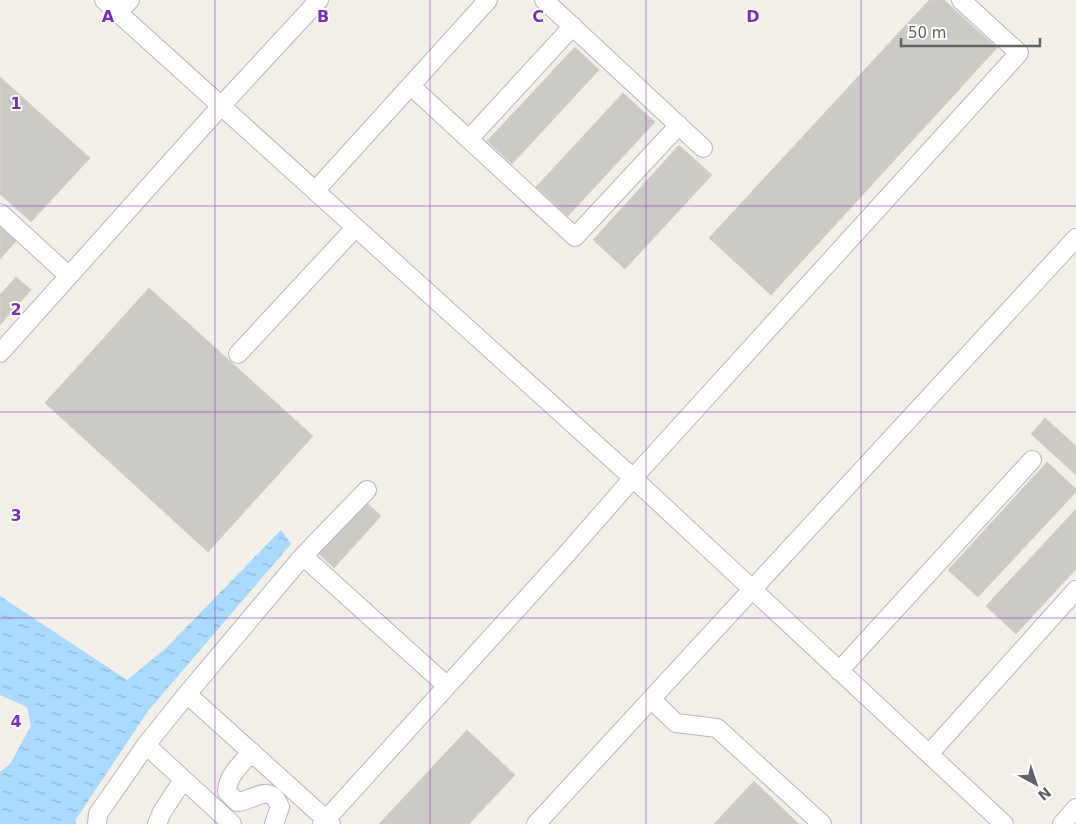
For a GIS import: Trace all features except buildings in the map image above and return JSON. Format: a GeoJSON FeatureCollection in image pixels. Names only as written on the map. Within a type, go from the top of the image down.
{"type":"FeatureCollection","features":[{"type":"Feature","properties":{"kind":"street"},"geometry":{"type":"LineString","coordinates":[[104,0],[124,6],[221,106],[633,478],[1004,824]]}},
{"type":"Feature","properties":{"kind":"street"},"geometry":{"type":"LineString","coordinates":[[0,353],[221,106],[319,0]]}},
{"type":"Feature","properties":{"kind":"street"},"geometry":{"type":"LineString","coordinates":[[315,191],[488,0]]}},
{"type":"Feature","properties":{"kind":"street"},"geometry":{"type":"LineString","coordinates":[[544,0],[704,148]]}},
{"type":"Feature","properties":{"kind":"street"},"geometry":{"type":"LineString","coordinates":[[187,694],[252,752],[326,823],[633,478],[1019,53],[961,0]]}},
{"type":"Feature","properties":{"kind":"street"},"geometry":{"type":"LineString","coordinates":[[469,139],[573,26]]}},
{"type":"Feature","properties":{"kind":"street"},"geometry":{"type":"LineString","coordinates":[[411,86],[575,237],[679,125]]}},
{"type":"Feature","properties":{"kind":"street"},"geometry":{"type":"LineString","coordinates":[[0,213],[69,276]]}},
{"type":"Feature","properties":{"kind":"street"},"geometry":{"type":"LineString","coordinates":[[238,354],[355,228]]}},
{"type":"Feature","properties":{"kind":"street"},"geometry":{"type":"LineString","coordinates":[[536,824],[1076,238]]}},
{"type":"Feature","properties":{"kind":"street"},"geometry":{"type":"LineString","coordinates":[[839,672],[1032,460]]}},
{"type":"Feature","properties":{"kind":"street"},"geometry":{"type":"LineString","coordinates":[[97,824],[98,814],[146,745],[187,694],[303,556],[367,490]]}},
{"type":"Feature","properties":{"kind":"street"},"geometry":{"type":"LineString","coordinates":[[303,556],[447,686]]}},
{"type":"Feature","properties":{"kind":"street"},"geometry":{"type":"LineString","coordinates":[[928,754],[1076,590]]}},
{"type":"Feature","properties":{"kind":"street"},"geometry":{"type":"LineString","coordinates":[[651,699],[676,723],[717,728],[822,824]]}},
{"type":"Feature","properties":{"kind":"street"},"geometry":{"type":"LineString","coordinates":[[146,745],[232,824]]}},
{"type":"Feature","properties":{"kind":"street"},"geometry":{"type":"LineString","coordinates":[[252,752],[232,775],[227,784],[227,792],[237,802],[246,802],[262,793],[272,794],[277,799],[280,807],[274,824]]}},
{"type":"Feature","properties":{"kind":"street"},"geometry":{"type":"LineString","coordinates":[[157,824],[162,812],[184,780]]}},
{"type":"Feature","properties":{"kind":"street"},"geometry":{"type":"LineString","coordinates":[[1062,824],[1076,808]]}},
{"type":"Feature","properties":{"kind":"water"},"geometry":{"type":"Polygon","coordinates":[[[281,530],[291,544],[148,711],[76,819],[76,824],[0,824],[0,772],[10,764],[31,726],[27,707],[0,695],[0,596],[127,680],[165,649],[281,530]]]}}]}
